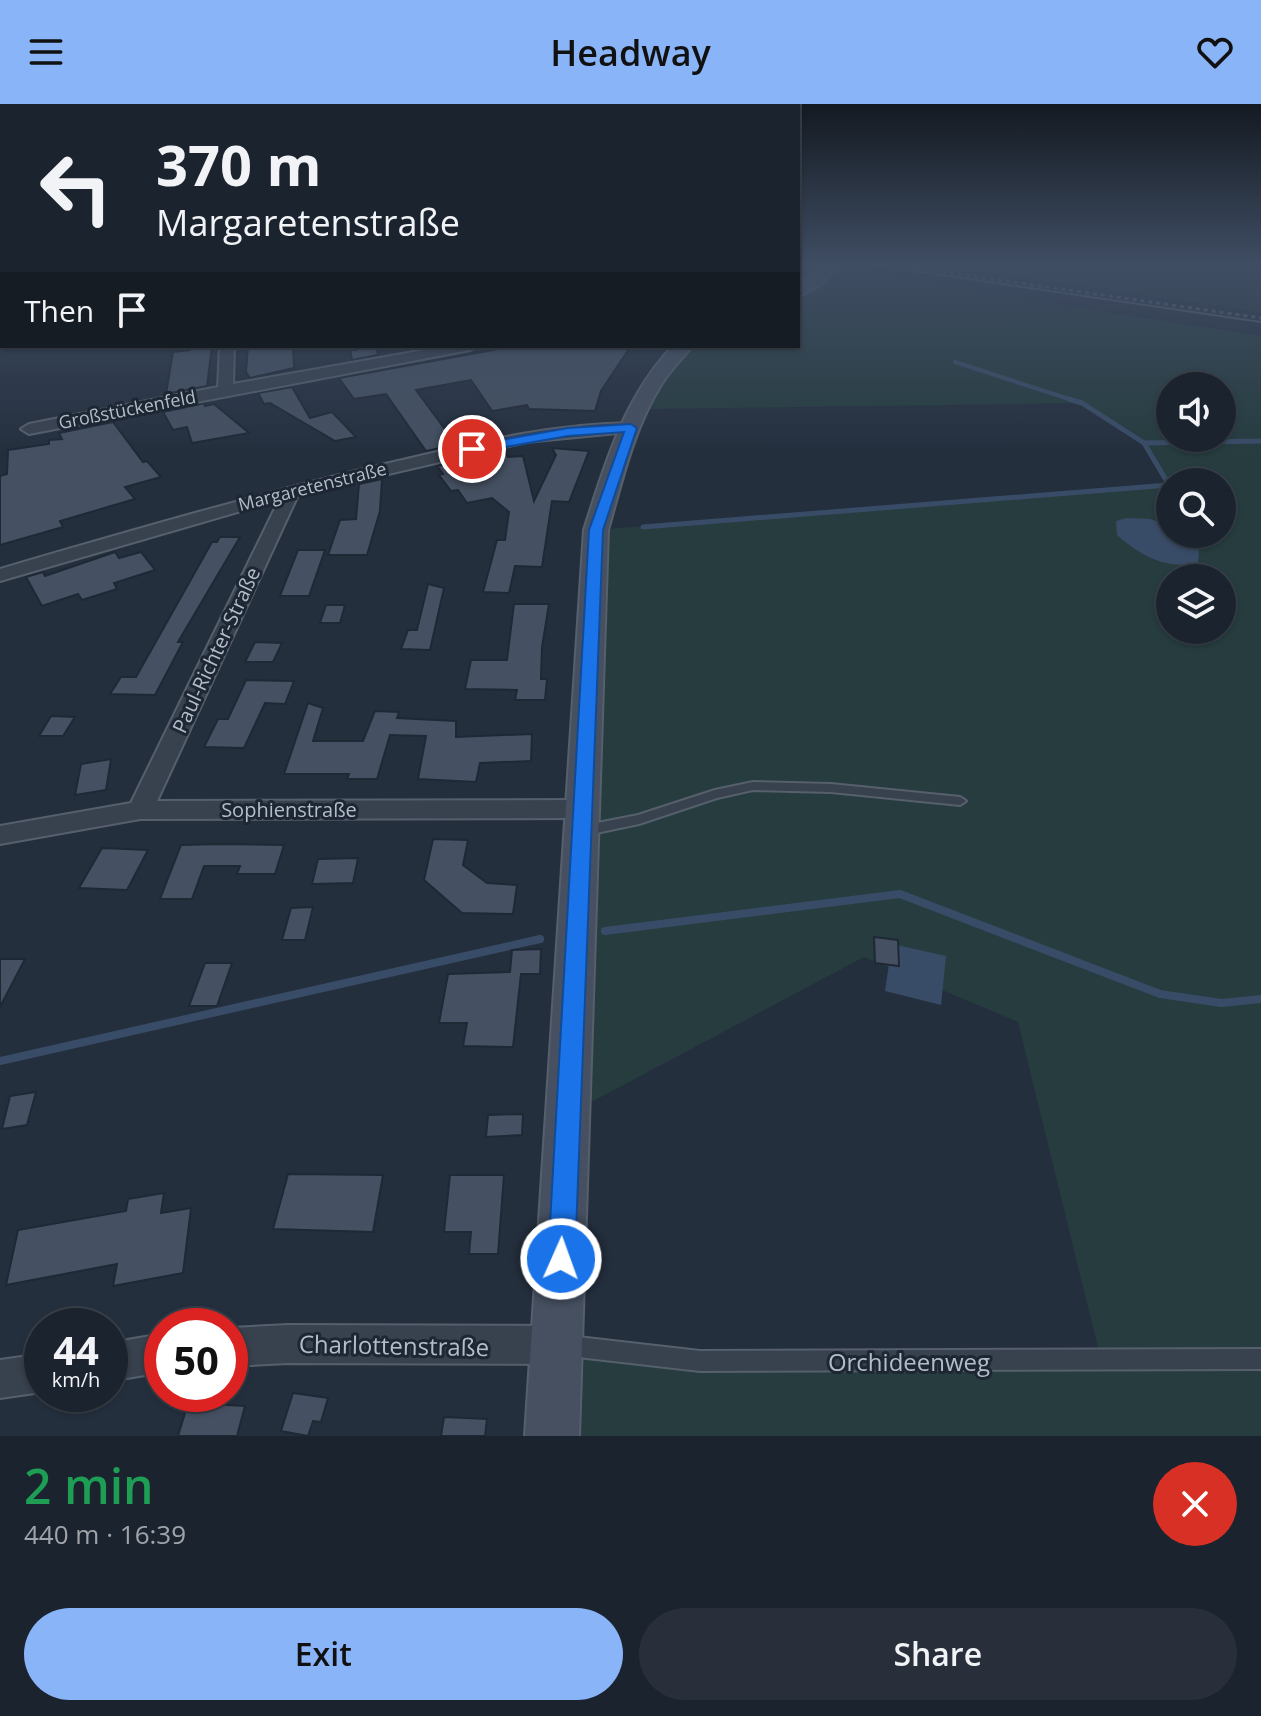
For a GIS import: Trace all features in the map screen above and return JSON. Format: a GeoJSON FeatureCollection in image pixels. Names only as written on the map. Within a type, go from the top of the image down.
{"type":"FeatureCollection","features":[{"type":"Feature","properties":{"kind":"main road"},"geometry":{"type":"LineString","coordinates":[[552,1436],[596,530],[631,428],[652,381],[681,348]]}},
{"type":"Feature","properties":{"kind":"street"},"geometry":{"type":"LineString","coordinates":[[225,390],[227,348]]}},
{"type":"Feature","properties":{"kind":"street","name":"Großstückenfeld"},"geometry":{"type":"LineString","coordinates":[[29,429],[403,351],[443,348]]}},
{"type":"Feature","properties":{"kind":"street","name":"Margaretenstraße"},"geometry":{"type":"LineString","coordinates":[[0,575],[286,491],[472,449],[568,432],[631,428]]}},
{"type":"Feature","properties":{"kind":"street","name":"Paul-Richter-Straße"},"geometry":{"type":"LineString","coordinates":[[140,810],[290,496],[286,491]]}},
{"type":"Feature","properties":{"kind":"street","name":"Sophienstraße"},"geometry":{"type":"LineString","coordinates":[[0,835],[140,810],[580,820]]}},
{"type":"Feature","properties":{"kind":"street","name":"Charlottenstraße"},"geometry":{"type":"LineString","coordinates":[[248,1346],[558,1345]]}},
{"type":"Feature","properties":{"kind":"street"},"geometry":{"type":"LineString","coordinates":[[0,1379],[24,1376]]}},
{"type":"Feature","properties":{"kind":"lane"},"geometry":{"type":"LineString","coordinates":[[580,820],[639,819],[715,794],[753,786],[831,788],[960,801]]}},
{"type":"Feature","properties":{"kind":"lane","name":"Orchideenweg"},"geometry":{"type":"LineString","coordinates":[[558,1345],[700,1361],[1261,1359]]}},
{"type":"Feature","properties":{"kind":"green space"},"geometry":{"type":"Polygon","coordinates":[[[800,327],[1204,327],[1261,336],[1261,1436],[564,1436],[569,1358],[701,1368],[1100,1356],[1018,1022],[864,957],[567,1115],[596,530],[1156,485],[1156,523],[1127,518],[1156,531],[1156,548],[1236,548],[1236,468],[1159,468],[1144,443],[1082,403],[650,409],[661,382],[682,348],[800,348],[800,327]]]}},
{"type":"Feature","properties":{"kind":"water"},"geometry":{"type":"Polygon","coordinates":[[[1127,518],[1156,521],[1156,548],[1197,548],[1198,564],[1175,564],[1154,559],[1117,535],[1116,521],[1127,518]]]}},
{"type":"Feature","properties":{"kind":"water"},"geometry":{"type":"Polygon","coordinates":[[[892,944],[946,956],[941,1005],[885,991],[892,944]]]}},
{"type":"Feature","properties":{"kind":"building"},"geometry":{"type":"Polygon","coordinates":[[[212,348],[207,386],[166,394],[173,352],[212,348]]]}},
{"type":"Feature","properties":{"kind":"building"},"geometry":{"type":"Polygon","coordinates":[[[248,348],[293,348],[294,368],[250,378],[246,372],[248,348]]]}},
{"type":"Feature","properties":{"kind":"building"},"geometry":{"type":"Polygon","coordinates":[[[376,348],[378,355],[352,360],[350,350],[376,348]]]}},
{"type":"Feature","properties":{"kind":"building"},"geometry":{"type":"Polygon","coordinates":[[[505,348],[630,348],[601,391],[595,411],[529,409],[527,405],[492,411],[471,380],[416,390],[444,428],[482,422],[493,437],[426,451],[386,394],[354,399],[339,378],[505,348]]]}},
{"type":"Feature","properties":{"kind":"building"},"geometry":{"type":"Polygon","coordinates":[[[292,387],[310,418],[332,412],[356,437],[335,441],[270,403],[264,404],[258,393],[292,387]]]}},
{"type":"Feature","properties":{"kind":"building"},"geometry":{"type":"Polygon","coordinates":[[[205,403],[205,406],[214,404],[249,433],[192,443],[187,427],[173,430],[163,412],[205,403]]]}},
{"type":"Feature","properties":{"kind":"building"},"geometry":{"type":"Polygon","coordinates":[[[113,422],[143,462],[147,461],[161,477],[125,487],[135,499],[60,521],[63,527],[0,545],[0,476],[7,474],[8,450],[49,444],[49,440],[62,439],[59,433],[113,422]]]}},
{"type":"Feature","properties":{"kind":"building"},"geometry":{"type":"Polygon","coordinates":[[[552,448],[589,451],[569,502],[552,501],[542,567],[515,566],[509,593],[483,592],[497,540],[505,540],[509,512],[492,498],[467,503],[458,490],[451,491],[439,475],[443,474],[437,466],[503,450],[508,457],[523,456],[534,501],[556,455],[552,448]]]}},
{"type":"Feature","properties":{"kind":"building"},"geometry":{"type":"Polygon","coordinates":[[[382,479],[380,511],[367,555],[328,555],[340,520],[356,519],[359,484],[382,479]]]}},
{"type":"Feature","properties":{"kind":"building"},"geometry":{"type":"Polygon","coordinates":[[[220,537],[240,537],[178,642],[183,642],[155,695],[110,694],[121,677],[136,677],[212,542],[217,542],[220,537]]]}},
{"type":"Feature","properties":{"kind":"building"},"geometry":{"type":"Polygon","coordinates":[[[298,550],[325,550],[309,596],[280,596],[298,550]]]}},
{"type":"Feature","properties":{"kind":"building"},"geometry":{"type":"Polygon","coordinates":[[[115,552],[119,558],[141,552],[155,570],[114,583],[117,589],[82,600],[78,594],[42,606],[26,577],[43,572],[45,576],[115,552]]]}},
{"type":"Feature","properties":{"kind":"building"},"geometry":{"type":"Polygon","coordinates":[[[428,584],[444,588],[430,650],[401,649],[408,630],[417,630],[428,584]]]}},
{"type":"Feature","properties":{"kind":"building"},"geometry":{"type":"Polygon","coordinates":[[[514,604],[549,604],[542,647],[541,679],[547,679],[545,700],[515,700],[517,690],[465,689],[471,660],[507,660],[514,604]]]}},
{"type":"Feature","properties":{"kind":"building"},"geometry":{"type":"Polygon","coordinates":[[[326,605],[345,605],[340,623],[320,623],[326,605]]]}},
{"type":"Feature","properties":{"kind":"building"},"geometry":{"type":"Polygon","coordinates":[[[255,642],[282,643],[273,662],[245,662],[255,642]]]}},
{"type":"Feature","properties":{"kind":"building"},"geometry":{"type":"Polygon","coordinates":[[[246,680],[294,681],[285,704],[265,703],[244,748],[204,747],[218,719],[228,719],[246,680]]]}},
{"type":"Feature","properties":{"kind":"building"},"geometry":{"type":"Polygon","coordinates":[[[308,703],[323,708],[313,741],[363,741],[375,711],[399,712],[397,718],[456,721],[456,737],[532,734],[531,761],[480,763],[476,782],[418,779],[426,736],[390,735],[377,779],[347,779],[349,774],[284,774],[308,703]]]}},
{"type":"Feature","properties":{"kind":"building"},"geometry":{"type":"Polygon","coordinates":[[[51,716],[75,717],[63,736],[39,736],[51,716]]]}},
{"type":"Feature","properties":{"kind":"building"},"geometry":{"type":"Polygon","coordinates":[[[111,759],[106,790],[75,795],[81,764],[111,759]]]}},
{"type":"Feature","properties":{"kind":"building"},"geometry":{"type":"Polygon","coordinates":[[[433,839],[468,840],[463,865],[487,883],[517,885],[513,914],[462,913],[424,880],[433,839]]]}},
{"type":"Feature","properties":{"kind":"building"},"geometry":{"type":"Polygon","coordinates":[[[181,845],[284,845],[275,874],[237,874],[240,866],[204,866],[192,899],[160,899],[181,845]]]}},
{"type":"Feature","properties":{"kind":"building"},"geometry":{"type":"Polygon","coordinates":[[[102,848],[148,850],[127,890],[79,888],[102,848]]]}},
{"type":"Feature","properties":{"kind":"building"},"geometry":{"type":"Polygon","coordinates":[[[358,858],[353,883],[312,884],[318,859],[358,858]]]}},
{"type":"Feature","properties":{"kind":"building"},"geometry":{"type":"Polygon","coordinates":[[[313,907],[305,940],[282,940],[291,908],[313,907]]]}},
{"type":"Feature","properties":{"kind":"building"},"geometry":{"type":"Polygon","coordinates":[[[874,937],[898,940],[899,966],[875,963],[874,937]]]}},
{"type":"Feature","properties":{"kind":"building"},"geometry":{"type":"Polygon","coordinates":[[[541,949],[540,974],[521,974],[513,1047],[463,1046],[467,1023],[439,1023],[448,974],[510,972],[512,950],[541,949]]]}},
{"type":"Feature","properties":{"kind":"building"},"geometry":{"type":"Polygon","coordinates":[[[0,959],[25,959],[0,1007],[0,959]]]}},
{"type":"Feature","properties":{"kind":"building"},"geometry":{"type":"Polygon","coordinates":[[[205,963],[232,963],[217,1006],[189,1006],[205,963]]]}},
{"type":"Feature","properties":{"kind":"building"},"geometry":{"type":"Polygon","coordinates":[[[36,1092],[27,1125],[2,1129],[10,1096],[36,1092]]]}},
{"type":"Feature","properties":{"kind":"building"},"geometry":{"type":"Polygon","coordinates":[[[523,1114],[522,1135],[486,1137],[488,1115],[523,1114]]]}},
{"type":"Feature","properties":{"kind":"building"},"geometry":{"type":"Polygon","coordinates":[[[288,1174],[383,1175],[373,1232],[273,1229],[288,1174]]]}},
{"type":"Feature","properties":{"kind":"building"},"geometry":{"type":"Polygon","coordinates":[[[450,1175],[504,1175],[498,1254],[469,1254],[471,1232],[444,1232],[450,1175]]]}},
{"type":"Feature","properties":{"kind":"building"},"geometry":{"type":"Polygon","coordinates":[[[164,1193],[161,1213],[191,1208],[183,1273],[113,1286],[117,1264],[6,1285],[18,1230],[126,1211],[128,1199],[164,1193]]]}},
{"type":"Feature","properties":{"kind":"building"},"geometry":{"type":"Polygon","coordinates":[[[293,1393],[328,1398],[321,1422],[313,1421],[308,1436],[281,1431],[293,1393]]]}},
{"type":"Feature","properties":{"kind":"building"},"geometry":{"type":"Polygon","coordinates":[[[185,1412],[243,1412],[237,1436],[178,1436],[185,1412]]]}},
{"type":"Feature","properties":{"kind":"building"},"geometry":{"type":"Polygon","coordinates":[[[444,1417],[487,1419],[485,1436],[441,1436],[444,1417]]]}},
{"type":"Feature","properties":{"kind":"waterway"},"geometry":{"type":"LineString","coordinates":[[955,362],[1075,401]]}},
{"type":"Feature","properties":{"kind":"waterway"},"geometry":{"type":"LineString","coordinates":[[1069,399],[1082,403],[1144,443]]}},
{"type":"Feature","properties":{"kind":"waterway"},"geometry":{"type":"LineString","coordinates":[[1144,443],[1261,441]]}},
{"type":"Feature","properties":{"kind":"waterway"},"geometry":{"type":"LineString","coordinates":[[643,527],[1169,485],[1144,443]]}},
{"type":"Feature","properties":{"kind":"waterway"},"geometry":{"type":"LineString","coordinates":[[605,931],[900,894],[1160,994],[1221,1003],[1261,999]]}},
{"type":"Feature","properties":{"kind":"waterway"},"geometry":{"type":"LineString","coordinates":[[0,1061],[540,939]]}},
{"type":"Feature","properties":{"kind":"route"},"geometry":{"type":"LineString","coordinates":[[472,449],[568,432],[631,428],[596,530],[579,831],[561,1259]]}}]}
